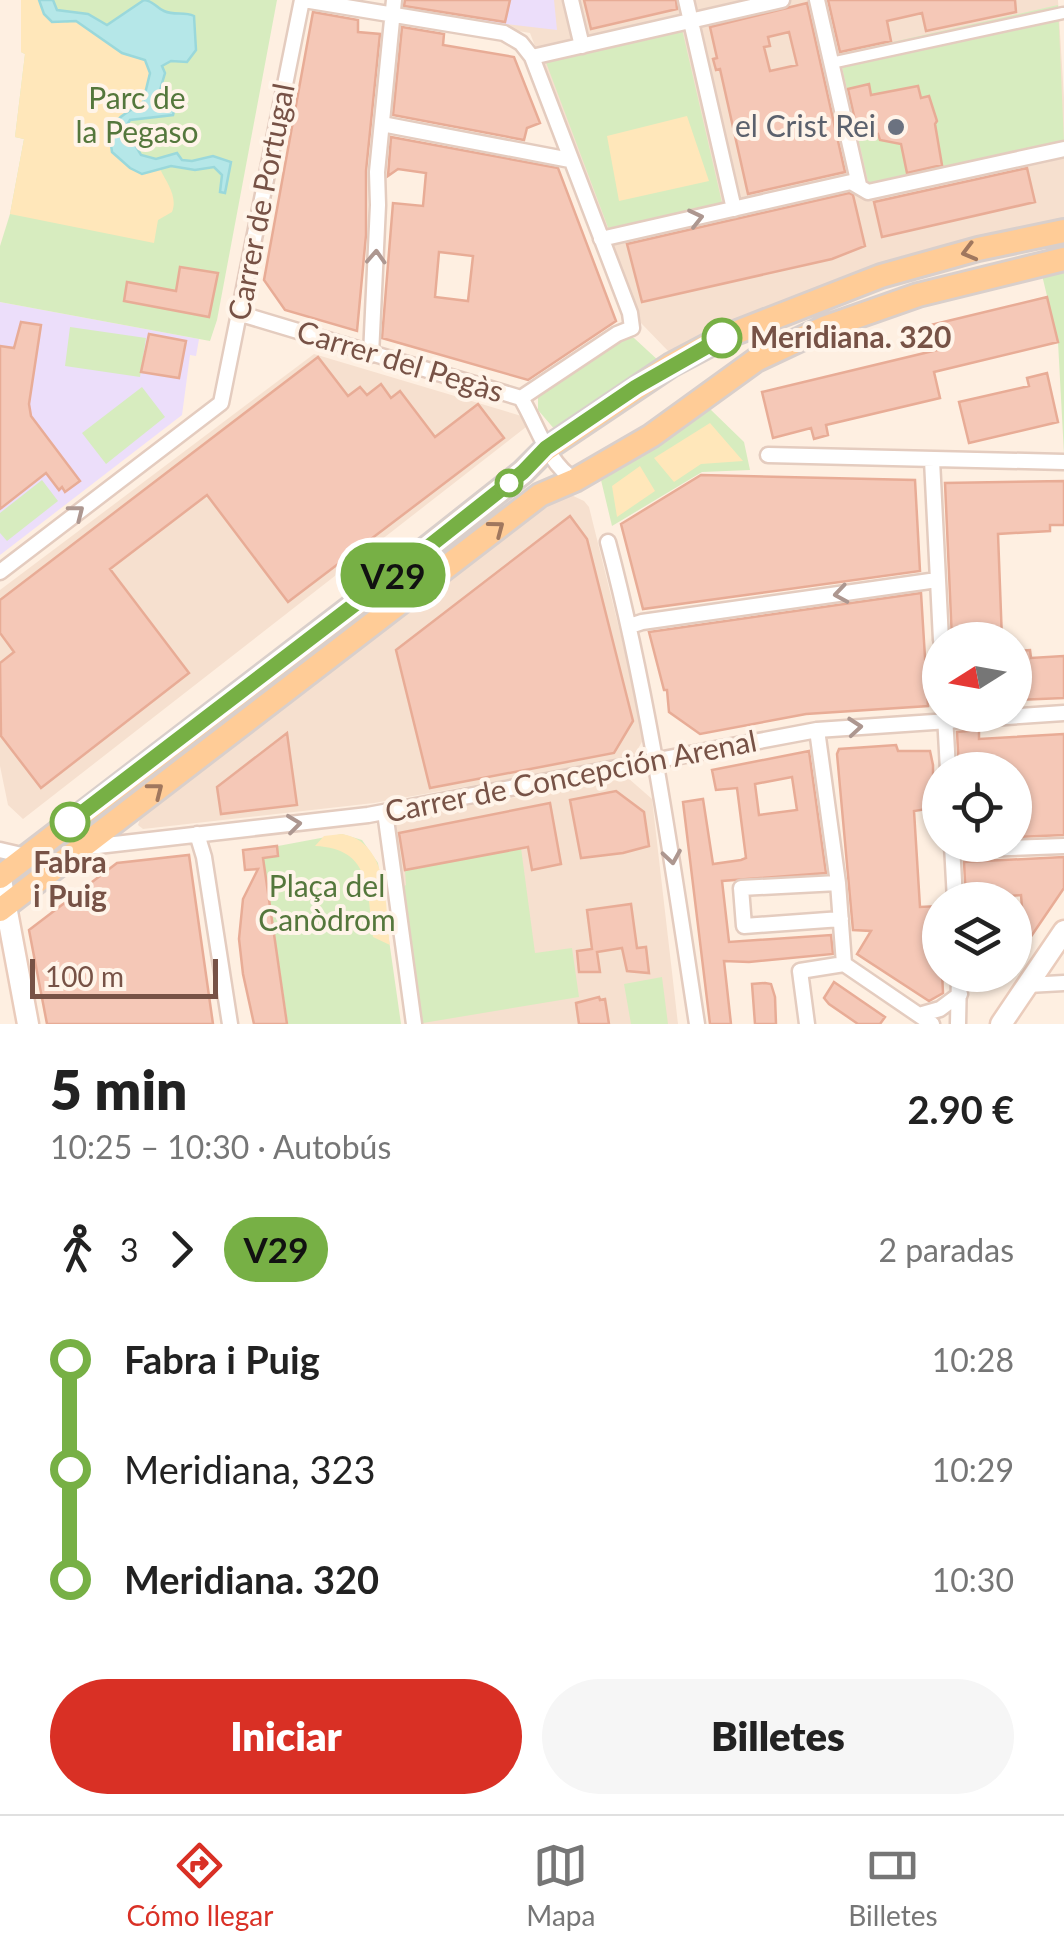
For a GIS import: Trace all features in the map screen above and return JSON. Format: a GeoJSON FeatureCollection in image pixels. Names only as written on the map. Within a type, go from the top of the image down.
{"type":"FeatureCollection","features":[{"type":"Feature","properties":{"kind":"main road"},"geometry":{"type":"LineString","coordinates":[[28,1024],[3,908],[0,876],[384,582],[523,472],[546,448],[636,387],[722,338],[881,276],[978,249],[1064,232]]}},
{"type":"Feature","properties":{"kind":"main road"},"geometry":{"type":"LineString","coordinates":[[3,908],[540,495],[576,480],[651,436],[756,360],[824,328],[918,295],[1064,259]]}},
{"type":"Feature","properties":{"kind":"main road"},"geometry":{"type":"LineString","coordinates":[[1032,979],[1064,930]]}},
{"type":"Feature","properties":{"kind":"main road"},"geometry":{"type":"LineString","coordinates":[[1001,1024],[1023,992]]}},
{"type":"Feature","properties":{"kind":"street"},"geometry":{"type":"LineString","coordinates":[[303,0],[393,6],[504,33],[521,43],[532,56],[630,313],[632,328],[616,334],[521,398]]}},
{"type":"Feature","properties":{"kind":"street","name":"Carrer de Portugal"},"geometry":{"type":"LineString","coordinates":[[0,572],[220,403],[303,0]]}},
{"type":"Feature","properties":{"kind":"street"},"geometry":{"type":"LineString","coordinates":[[571,0],[582,46]]}},
{"type":"Feature","properties":{"kind":"street"},"geometry":{"type":"LineString","coordinates":[[686,0],[734,209]]}},
{"type":"Feature","properties":{"kind":"street"},"geometry":{"type":"LineString","coordinates":[[532,56],[782,0]]}},
{"type":"Feature","properties":{"kind":"street"},"geometry":{"type":"LineString","coordinates":[[817,0],[859,185]]}},
{"type":"Feature","properties":{"kind":"street"},"geometry":{"type":"LineString","coordinates":[[370,355],[378,205],[376,172],[393,6]]}},
{"type":"Feature","properties":{"kind":"street"},"geometry":{"type":"LineString","coordinates":[[832,63],[1064,13]]}},
{"type":"Feature","properties":{"kind":"street"},"geometry":{"type":"LineString","coordinates":[[382,124],[570,160]]}},
{"type":"Feature","properties":{"kind":"street"},"geometry":{"type":"LineString","coordinates":[[601,239],[851,182],[868,192],[1064,149]]}},
{"type":"Feature","properties":{"kind":"street","name":"Carrer del Pegàs"},"geometry":{"type":"LineString","coordinates":[[241,314],[521,398],[546,448],[563,472],[576,480]]}},
{"type":"Feature","properties":{"kind":"street"},"geometry":{"type":"LineString","coordinates":[[768,456],[1064,462]]}},
{"type":"Feature","properties":{"kind":"street"},"geometry":{"type":"LineString","coordinates":[[932,460],[940,622]]}},
{"type":"Feature","properties":{"kind":"street"},"geometry":{"type":"LineString","coordinates":[[608,542],[630,626],[657,761],[697,1024]]}},
{"type":"Feature","properties":{"kind":"street"},"geometry":{"type":"LineString","coordinates":[[630,626],[937,580]]}},
{"type":"Feature","properties":{"kind":"street","name":"Carrer de Concepción Arenal"},"geometry":{"type":"LineString","coordinates":[[1032,713],[1064,712]]}},
{"type":"Feature","properties":{"kind":"street","name":"Carrer de Concepción Arenal"},"geometry":{"type":"LineString","coordinates":[[78,850],[106,843],[385,812],[817,730],[922,719]]}},
{"type":"Feature","properties":{"kind":"street"},"geometry":{"type":"LineString","coordinates":[[817,730],[838,883],[844,964]]}},
{"type":"Feature","properties":{"kind":"street"},"geometry":{"type":"LineString","coordinates":[[385,812],[414,1024]]}},
{"type":"Feature","properties":{"kind":"street"},"geometry":{"type":"LineString","coordinates":[[197,834],[230,1024]]}},
{"type":"Feature","properties":{"kind":"street"},"geometry":{"type":"LineString","coordinates":[[1032,847],[1064,846]]}},
{"type":"Feature","properties":{"kind":"street"},"geometry":{"type":"LineString","coordinates":[[0,850],[26,856]]}},
{"type":"Feature","properties":{"kind":"street"},"geometry":{"type":"LineString","coordinates":[[838,883],[741,888],[744,926],[841,919]]}},
{"type":"Feature","properties":{"kind":"street"},"geometry":{"type":"LineString","coordinates":[[807,1024],[800,971],[844,964],[932,1024]]}},
{"type":"Feature","properties":{"kind":"street"},"geometry":{"type":"LineString","coordinates":[[1032,985],[1064,983]]}},
{"type":"Feature","properties":{"kind":"street"},"geometry":{"type":"LineString","coordinates":[[919,1014],[940,1010],[960,994]]}},
{"type":"Feature","properties":{"kind":"street"},"geometry":{"type":"LineString","coordinates":[[958,1024],[960,994]]}},
{"type":"Feature","properties":{"kind":"shaded area"},"geometry":{"type":"Polygon","coordinates":[[[397,0],[1058,0],[1064,99],[1064,218],[902,258],[774,306],[678,354],[669,352],[640,322],[530,33],[396,10],[397,0]]]}},
{"type":"Feature","properties":{"kind":"shaded area"},"geometry":{"type":"Polygon","coordinates":[[[486,0],[554,0],[557,30],[481,21],[486,0]]]}},
{"type":"Feature","properties":{"kind":"shaded area"},"geometry":{"type":"Polygon","coordinates":[[[0,302],[199,339],[196,356],[190,355],[182,415],[0,555],[0,302]]]}},
{"type":"Feature","properties":{"kind":"shaded area"},"geometry":{"type":"Polygon","coordinates":[[[314,354],[535,420],[23,819],[8,805],[0,766],[0,590],[314,354]]]}},
{"type":"Feature","properties":{"kind":"shaded area"},"geometry":{"type":"Polygon","coordinates":[[[569,494],[589,507],[642,721],[649,730],[633,757],[374,803],[143,829],[138,825],[141,816],[553,500],[569,494]]]}},
{"type":"Feature","properties":{"kind":"shaded area"},"geometry":{"type":"Polygon","coordinates":[[[628,778],[652,799],[678,1024],[420,1024],[391,819],[628,778]]]}},
{"type":"Feature","properties":{"kind":"green space","name":"Parc de la Pegaso"},"geometry":{"type":"Polygon","coordinates":[[[21,0],[277,0],[210,341],[0,302],[0,246],[24,139],[15,137],[25,54],[21,52],[21,0]]]}},
{"type":"Feature","properties":{"kind":"green space"},"geometry":{"type":"Polygon","coordinates":[[[1058,5],[1064,143],[869,186],[839,54],[1058,5]]]}},
{"type":"Feature","properties":{"kind":"green space"},"geometry":{"type":"Polygon","coordinates":[[[682,29],[723,207],[609,230],[544,57],[682,29]]]}},
{"type":"Feature","properties":{"kind":"green space"},"geometry":{"type":"Polygon","coordinates":[[[1064,271],[1064,454],[1058,342],[1042,275],[1064,271]]]}},
{"type":"Feature","properties":{"kind":"green space"},"geometry":{"type":"Polygon","coordinates":[[[70,327],[146,338],[140,377],[65,366],[70,327]]]}},
{"type":"Feature","properties":{"kind":"green space"},"geometry":{"type":"Polygon","coordinates":[[[625,338],[634,338],[660,362],[556,431],[538,410],[538,397],[625,338]]]}},
{"type":"Feature","properties":{"kind":"green space"},"geometry":{"type":"Polygon","coordinates":[[[142,387],[165,417],[106,464],[82,433],[142,387]]]}},
{"type":"Feature","properties":{"kind":"green space"},"geometry":{"type":"Polygon","coordinates":[[[709,408],[744,442],[750,470],[702,472],[612,526],[601,480],[709,408]]]}},
{"type":"Feature","properties":{"kind":"green space"},"geometry":{"type":"Polygon","coordinates":[[[42,480],[58,501],[7,541],[0,533],[0,513],[42,480]]]}},
{"type":"Feature","properties":{"kind":"green space","name":"Plaça del Canòdrom"},"geometry":{"type":"Polygon","coordinates":[[[342,834],[362,840],[378,863],[401,1024],[288,1024],[263,858],[278,856],[278,846],[342,834]]]}},
{"type":"Feature","properties":{"kind":"green space"},"geometry":{"type":"Polygon","coordinates":[[[521,848],[535,953],[572,948],[579,997],[423,1023],[405,870],[521,848]]]}},
{"type":"Feature","properties":{"kind":"green space"},"geometry":{"type":"Polygon","coordinates":[[[662,977],[668,1024],[631,1024],[624,984],[662,977]]]}},
{"type":"Feature","properties":{"kind":"sand"},"geometry":{"type":"Polygon","coordinates":[[[21,0],[39,0],[41,9],[67,23],[76,21],[125,55],[145,60],[150,73],[143,102],[118,123],[110,146],[138,170],[160,169],[171,190],[172,212],[158,220],[154,243],[10,214],[24,139],[15,137],[25,54],[21,52],[21,0]]]}},
{"type":"Feature","properties":{"kind":"sand"},"geometry":{"type":"Polygon","coordinates":[[[687,116],[709,181],[619,201],[607,136],[687,116]]]}},
{"type":"Feature","properties":{"kind":"sand"},"geometry":{"type":"Polygon","coordinates":[[[710,423],[743,461],[701,464],[674,482],[654,458],[710,423]]]}},
{"type":"Feature","properties":{"kind":"sand"},"geometry":{"type":"Polygon","coordinates":[[[640,466],[655,491],[617,517],[612,486],[640,466]]]}},
{"type":"Feature","properties":{"kind":"sand"},"geometry":{"type":"Polygon","coordinates":[[[342,834],[369,849],[377,863],[390,945],[373,937],[364,876],[357,864],[334,849],[315,846],[324,836],[342,834]]]}},
{"type":"Feature","properties":{"kind":"water"},"geometry":{"type":"Polygon","coordinates":[[[39,0],[53,0],[57,10],[88,14],[107,25],[144,0],[168,12],[194,16],[196,50],[187,62],[171,61],[162,66],[165,73],[160,90],[173,115],[130,120],[125,128],[141,155],[156,159],[177,153],[182,160],[213,156],[231,162],[225,193],[220,192],[222,175],[214,167],[195,170],[171,166],[142,174],[112,152],[113,125],[143,102],[150,73],[145,60],[122,53],[76,21],[52,22],[39,0]]]}},
{"type":"Feature","properties":{"kind":"building"},"geometry":{"type":"Polygon","coordinates":[[[405,0],[510,0],[505,22],[404,6],[405,0]]]}},
{"type":"Feature","properties":{"kind":"building"},"geometry":{"type":"Polygon","coordinates":[[[584,0],[676,0],[677,9],[591,29],[584,0]]]}},
{"type":"Feature","properties":{"kind":"building"},"geometry":{"type":"Polygon","coordinates":[[[828,0],[1015,0],[1016,12],[926,31],[922,13],[887,21],[891,41],[840,52],[828,0]]]}},
{"type":"Feature","properties":{"kind":"building"},"geometry":{"type":"Polygon","coordinates":[[[807,3],[845,172],[748,194],[720,69],[716,70],[713,59],[717,58],[710,27],[807,3]],[[789,32],[768,37],[770,46],[764,47],[770,71],[797,65],[789,32]]]}},
{"type":"Feature","properties":{"kind":"building"},"geometry":{"type":"Polygon","coordinates":[[[313,12],[358,20],[358,32],[380,34],[366,171],[366,235],[357,331],[285,310],[264,280],[313,12]]]}},
{"type":"Feature","properties":{"kind":"building"},"geometry":{"type":"Polygon","coordinates":[[[402,27],[444,34],[443,45],[514,57],[540,123],[527,128],[524,140],[393,115],[402,27]]]}},
{"type":"Feature","properties":{"kind":"building","name":"el Crist Rei"},"geometry":{"type":"Polygon","coordinates":[[[869,84],[871,95],[918,86],[921,98],[929,96],[937,121],[942,165],[907,173],[901,144],[880,140],[878,134],[859,138],[848,89],[869,84]]]}},
{"type":"Feature","properties":{"kind":"building"},"geometry":{"type":"Polygon","coordinates":[[[391,137],[558,168],[616,321],[528,380],[382,338],[393,203],[423,206],[426,173],[398,169],[388,176],[391,137]],[[439,252],[435,297],[468,301],[473,256],[439,252]]]}},
{"type":"Feature","properties":{"kind":"building"},"geometry":{"type":"Polygon","coordinates":[[[1027,168],[1035,202],[882,237],[874,202],[1027,168]]]}},
{"type":"Feature","properties":{"kind":"building"},"geometry":{"type":"Polygon","coordinates":[[[853,195],[865,246],[832,259],[642,302],[627,244],[853,195]]]}},
{"type":"Feature","properties":{"kind":"building"},"geometry":{"type":"Polygon","coordinates":[[[180,267],[218,273],[209,317],[124,301],[127,282],[176,291],[180,267]]]}},
{"type":"Feature","properties":{"kind":"building"},"geometry":{"type":"Polygon","coordinates":[[[1047,297],[1058,342],[934,372],[940,398],[826,425],[828,435],[814,439],[811,428],[773,438],[762,392],[937,350],[931,325],[1047,297]]]}},
{"type":"Feature","properties":{"kind":"building"},"geometry":{"type":"Polygon","coordinates":[[[21,322],[41,325],[29,404],[31,416],[80,481],[65,492],[46,473],[0,509],[0,346],[14,348],[21,322]]]}},
{"type":"Feature","properties":{"kind":"building"},"geometry":{"type":"Polygon","coordinates":[[[149,334],[186,341],[179,378],[141,372],[149,334]]]}},
{"type":"Feature","properties":{"kind":"building"},"geometry":{"type":"Polygon","coordinates":[[[318,357],[348,396],[360,387],[367,395],[381,384],[391,398],[400,391],[435,437],[478,404],[504,438],[288,602],[207,495],[110,569],[189,673],[41,788],[1,736],[0,663],[14,652],[0,633],[0,600],[318,357]]]}},
{"type":"Feature","properties":{"kind":"building"},"geometry":{"type":"Polygon","coordinates":[[[1047,373],[1058,422],[969,443],[959,402],[1029,386],[1027,378],[1047,373]]]}},
{"type":"Feature","properties":{"kind":"building"},"geometry":{"type":"Polygon","coordinates":[[[701,475],[915,480],[920,571],[643,609],[621,524],[701,475]]]}},
{"type":"Feature","properties":{"kind":"building"},"geometry":{"type":"Polygon","coordinates":[[[1064,481],[1064,525],[1050,525],[1050,531],[998,534],[1001,622],[951,622],[945,483],[1064,481]]]}},
{"type":"Feature","properties":{"kind":"building"},"geometry":{"type":"Polygon","coordinates":[[[570,516],[587,539],[633,721],[614,753],[430,788],[396,650],[570,516]]]}},
{"type":"Feature","properties":{"kind":"building"},"geometry":{"type":"Polygon","coordinates":[[[921,593],[922,706],[806,714],[700,734],[669,712],[667,690],[649,632],[921,593]]]}},
{"type":"Feature","properties":{"kind":"building"},"geometry":{"type":"Polygon","coordinates":[[[1064,656],[1064,698],[1032,699],[1032,658],[1064,656]]]}},
{"type":"Feature","properties":{"kind":"building"},"geometry":{"type":"Polygon","coordinates":[[[957,732],[979,732],[979,739],[1064,734],[1064,835],[1032,836],[1032,752],[958,752],[957,732]]]}},
{"type":"Feature","properties":{"kind":"building"},"geometry":{"type":"Polygon","coordinates":[[[287,733],[297,805],[221,814],[217,787],[287,733]]]}},
{"type":"Feature","properties":{"kind":"building"},"geometry":{"type":"Polygon","coordinates":[[[896,745],[898,751],[930,751],[922,752],[922,810],[914,811],[922,907],[922,992],[943,992],[929,1001],[857,954],[871,931],[853,930],[839,749],[896,745]]]}},
{"type":"Feature","properties":{"kind":"building"},"geometry":{"type":"Polygon","coordinates":[[[809,751],[826,873],[722,881],[729,942],[831,935],[833,954],[724,961],[731,1024],[710,1024],[683,802],[703,799],[713,864],[746,858],[737,788],[716,790],[712,770],[809,751]],[[792,777],[755,784],[759,815],[797,810],[792,777]]]}},
{"type":"Feature","properties":{"kind":"building"},"geometry":{"type":"Polygon","coordinates":[[[616,791],[644,812],[649,846],[581,858],[570,800],[616,791]]]}},
{"type":"Feature","properties":{"kind":"building"},"geometry":{"type":"Polygon","coordinates":[[[550,803],[561,864],[532,870],[528,847],[405,870],[399,833],[550,803]]]}},
{"type":"Feature","properties":{"kind":"building"},"geometry":{"type":"Polygon","coordinates":[[[277,846],[278,856],[263,858],[287,1024],[254,1024],[239,939],[243,899],[258,869],[245,870],[243,850],[277,846]]]}},
{"type":"Feature","properties":{"kind":"building"},"geometry":{"type":"Polygon","coordinates":[[[189,855],[213,1024],[47,1024],[29,930],[117,863],[189,855]]]}},
{"type":"Feature","properties":{"kind":"building"},"geometry":{"type":"Polygon","coordinates":[[[1064,857],[1064,888],[1032,935],[1032,882],[965,882],[964,862],[1032,862],[1032,859],[1064,857]]]}},
{"type":"Feature","properties":{"kind":"building"},"geometry":{"type":"Polygon","coordinates":[[[631,904],[637,948],[646,947],[649,973],[627,971],[622,948],[597,952],[600,972],[579,972],[577,951],[592,949],[587,910],[631,904]]]}},
{"type":"Feature","properties":{"kind":"building"},"geometry":{"type":"Polygon","coordinates":[[[834,982],[885,1017],[880,1024],[858,1024],[829,1004],[824,998],[834,982]]]}},
{"type":"Feature","properties":{"kind":"building"},"geometry":{"type":"Polygon","coordinates":[[[752,984],[771,984],[775,997],[776,1024],[755,1024],[752,984]]]}},
{"type":"Feature","properties":{"kind":"building"},"geometry":{"type":"Polygon","coordinates":[[[605,999],[609,1024],[579,1024],[576,1003],[605,999]]]}},
{"type":"Feature","properties":{"kind":"bus line","name":"V29"},"geometry":{"type":"LineString","coordinates":[[70,822],[384,582],[523,472],[546,448],[671,365],[722,338]]}},
{"type":"Feature","properties":{"kind":"place","name":"el Crist Rei"},"geometry":{"type":"Point","coordinates":[896,127]}},
{"type":"Feature","properties":{"kind":"place","name":"Meridiana. 320"},"geometry":{"type":"Point","coordinates":[722,338]}},
{"type":"Feature","properties":{"kind":"place","name":"Fabra i Puig"},"geometry":{"type":"Point","coordinates":[70,822]}}]}
